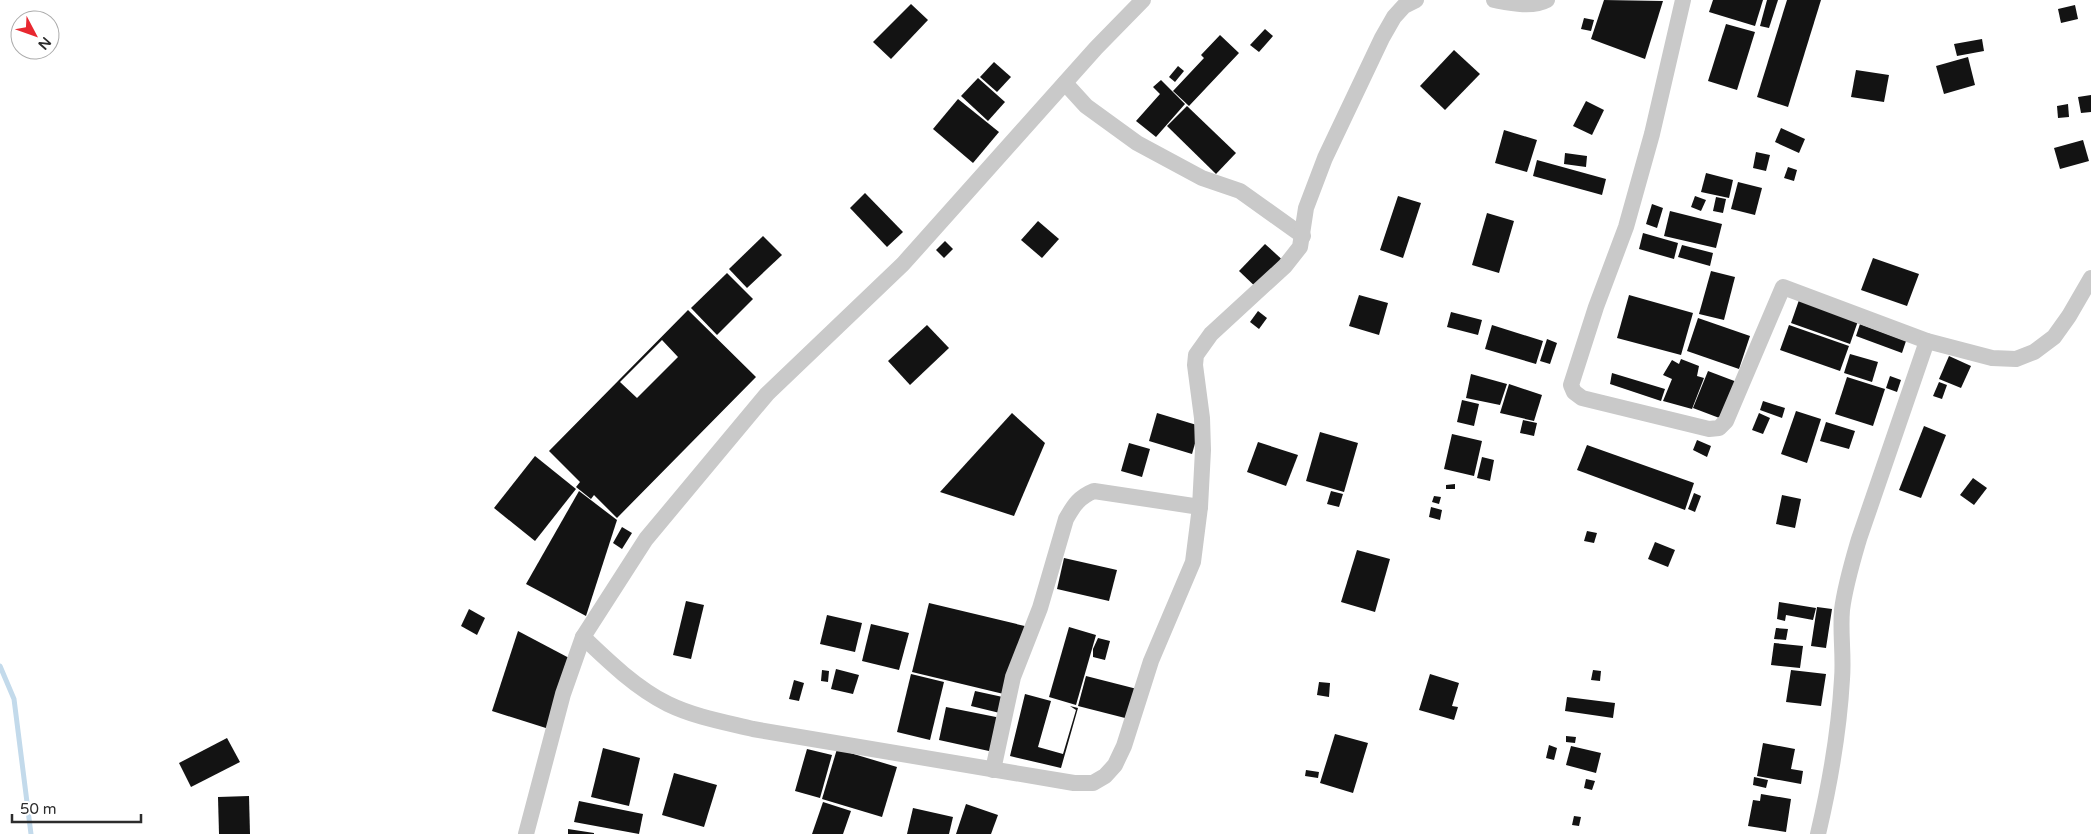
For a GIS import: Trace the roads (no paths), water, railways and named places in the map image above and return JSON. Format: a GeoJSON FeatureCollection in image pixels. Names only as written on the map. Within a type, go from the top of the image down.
{"type":"FeatureCollection","features":[{"type":"Feature","properties":{"kind":"street"},"geometry":{"type":"LineString","coordinates":[[526,834],[563,694],[583,637],[646,539],[767,394],[903,264],[1065,83],[1143,0]]}},
{"type":"Feature","properties":{"kind":"street"},"geometry":{"type":"LineString","coordinates":[[583,637],[638,684],[667,703],[702,717],[753,729],[1074,783],[1093,783],[1105,776],[1115,765],[1124,746],[1151,661],[1193,562],[1200,507],[1203,450],[1202,418],[1195,365],[1196,356],[1202,344],[1211,334],[1293,257],[1303,236],[1304,214],[1311,193],[1382,38],[1394,17],[1404,6],[1416,0]]}},
{"type":"Feature","properties":{"kind":"street"},"geometry":{"type":"LineString","coordinates":[[1494,0],[1534,4],[1547,0]]}},
{"type":"Feature","properties":{"kind":"street"},"geometry":{"type":"LineString","coordinates":[[1683,0],[1652,134],[1626,227],[1596,306],[1571,385],[1574,392],[1582,398],[1709,429],[1719,428],[1726,421],[1783,287],[1927,341],[1992,358],[2016,359],[2034,352],[2054,337],[2069,316],[2091,278]]}},
{"type":"Feature","properties":{"kind":"street"},"geometry":{"type":"LineString","coordinates":[[1065,83],[1086,106],[1137,144],[1202,178],[1240,191],[1303,236]]}},
{"type":"Feature","properties":{"kind":"street"},"geometry":{"type":"LineString","coordinates":[[1818,834],[1830,783],[1838,722],[1842,677],[1842,610],[1850,573],[1859,539],[1927,341]]}},
{"type":"Feature","properties":{"kind":"street"},"geometry":{"type":"LineString","coordinates":[[993,770],[1013,677],[1034,625],[1066,519],[1074,504],[1082,496],[1094,491],[1200,507]]}},
{"type":"Feature","properties":{"kind":"waterway"},"geometry":{"type":"LineString","coordinates":[[0,666],[14,699],[31,834]]}}]}
